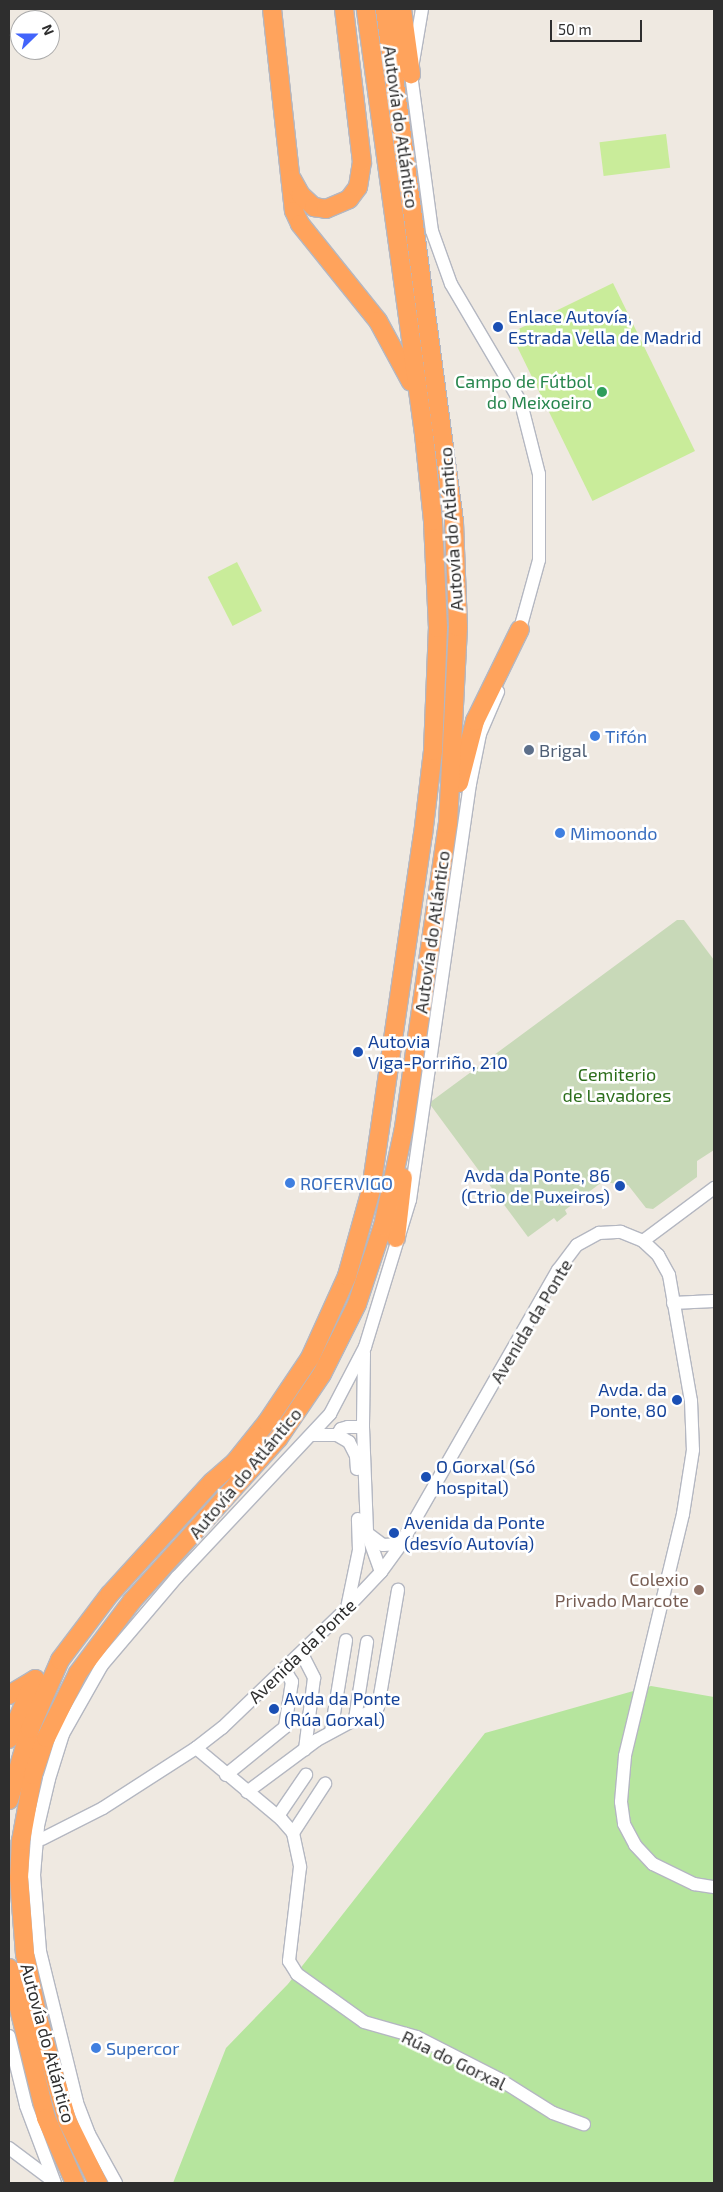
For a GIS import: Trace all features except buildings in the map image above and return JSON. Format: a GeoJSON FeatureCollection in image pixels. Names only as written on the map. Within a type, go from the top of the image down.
{"type":"FeatureCollection","features":[{"type":"Feature","properties":{"kind":"highway"},"geometry":{"type":"LineString","coordinates":[[272,9],[294,211],[300,224],[378,321],[409,373],[424,434]]}},
{"type":"Feature","properties":{"kind":"highway"},"geometry":{"type":"LineString","coordinates":[[289,174],[300,195],[314,207],[337,206],[349,199],[358,187],[362,162],[344,9]]}},
{"type":"Feature","properties":{"kind":"highway","name":"Autovía do Atlántico"},"geometry":{"type":"LineString","coordinates":[[9,1800],[30,1729],[60,1660],[110,1594],[212,1482],[235,1462],[288,1392],[329,1319],[360,1236],[381,1130],[433,751],[438,628],[433,522],[424,434],[366,9]]}},
{"type":"Feature","properties":{"kind":"highway","name":"Autovía do Atlántico"},"geometry":{"type":"LineString","coordinates":[[98,2183],[78,2147],[59,2095],[25,1954],[19,1878],[21,1841],[33,1775],[62,1703],[102,1638],[247,1476],[283,1432],[322,1374],[340,1342],[370,1268],[404,1128],[448,824],[458,626],[454,521],[385,9]]}},
{"type":"Feature","properties":{"kind":"highway"},"geometry":{"type":"LineString","coordinates":[[402,9],[411,74]]}},
{"type":"Feature","properties":{"kind":"highway"},"geometry":{"type":"LineString","coordinates":[[448,824],[475,721],[520,629]]}},
{"type":"Feature","properties":{"kind":"highway"},"geometry":{"type":"LineString","coordinates":[[396,1238],[404,1164],[404,1128]]}},
{"type":"Feature","properties":{"kind":"highway"},"geometry":{"type":"LineString","coordinates":[[9,1695],[35,1679],[60,1660]]}},
{"type":"Feature","properties":{"kind":"highway"},"geometry":{"type":"LineString","coordinates":[[9,1739],[35,1679]]}},
{"type":"Feature","properties":{"kind":"highway","name":"Autovía do Atlántico"},"geometry":{"type":"LineString","coordinates":[[9,1968],[46,2118],[75,2183]]}},
{"type":"Feature","properties":{"kind":"street"},"geometry":{"type":"LineString","coordinates":[[116,2183],[92,2141],[77,2102],[40,1951],[34,1875],[38,1826],[49,1779],[63,1734],[82,1698],[124,1636],[330,1414],[365,1347],[376,1316],[396,1238],[410,1200],[477,751],[520,629],[540,560],[539,474],[520,403],[451,284],[439,256],[432,232],[411,74],[422,9]]}},
{"type":"Feature","properties":{"kind":"street"},"geometry":{"type":"LineString","coordinates":[[643,1240],[714,1188]]}},
{"type":"Feature","properties":{"kind":"street","name":"Avenida da Ponte"},"geometry":{"type":"LineString","coordinates":[[42,1839],[103,1808],[196,1748],[285,1670],[347,1608],[381,1572],[401,1544],[558,1270],[578,1245],[599,1234],[621,1232],[643,1240],[658,1255],[669,1276],[691,1401],[693,1450],[683,1514],[625,1756],[621,1802],[624,1824],[635,1845],[653,1864],[694,1884],[714,1887]]}},
{"type":"Feature","properties":{"kind":"street"},"geometry":{"type":"LineString","coordinates":[[674,1303],[714,1301]]}},
{"type":"Feature","properties":{"kind":"street"},"geometry":{"type":"LineString","coordinates":[[365,1347],[363,1427],[367,1533],[381,1572]]}},
{"type":"Feature","properties":{"kind":"street"},"geometry":{"type":"LineString","coordinates":[[337,1435],[341,1429],[363,1427]]}},
{"type":"Feature","properties":{"kind":"street"},"geometry":{"type":"LineString","coordinates":[[312,1435],[337,1435],[349,1442],[356,1456],[360,1550],[347,1608]]}},
{"type":"Feature","properties":{"kind":"street"},"geometry":{"type":"LineString","coordinates":[[367,1533],[383,1545],[401,1544]]}},
{"type":"Feature","properties":{"kind":"street"},"geometry":{"type":"LineString","coordinates":[[360,1550],[367,1563],[381,1572]]}},
{"type":"Feature","properties":{"kind":"street"},"geometry":{"type":"LineString","coordinates":[[247,1792],[331,1732],[378,1707],[398,1590]]}},
{"type":"Feature","properties":{"kind":"street"},"geometry":{"type":"LineString","coordinates":[[331,1732],[346,1640]]}},
{"type":"Feature","properties":{"kind":"street"},"geometry":{"type":"LineString","coordinates":[[355,1719],[367,1642]]}},
{"type":"Feature","properties":{"kind":"street"},"geometry":{"type":"LineString","coordinates":[[302,1654],[314,1678],[305,1749]]}},
{"type":"Feature","properties":{"kind":"street"},"geometry":{"type":"LineString","coordinates":[[226,1775],[285,1726],[292,1682],[285,1670]]}},
{"type":"Feature","properties":{"kind":"street","name":"Rúa do Gorxal"},"geometry":{"type":"LineString","coordinates":[[196,1748],[226,1775],[278,1816],[293,1833],[300,1867],[290,1961],[297,1974],[364,2022],[417,2037],[499,2079],[553,2113],[584,2124]]}},
{"type":"Feature","properties":{"kind":"street"},"geometry":{"type":"LineString","coordinates":[[278,1816],[306,1775]]}},
{"type":"Feature","properties":{"kind":"street"},"geometry":{"type":"LineString","coordinates":[[293,1833],[325,1784]]}},
{"type":"Feature","properties":{"kind":"street"},"geometry":{"type":"LineString","coordinates":[[9,2036],[41,2152],[55,2183]]}},
{"type":"Feature","properties":{"kind":"street"},"geometry":{"type":"LineString","coordinates":[[9,2148],[55,2183]]}},
{"type":"Feature","properties":{"kind":"street"},"geometry":{"type":"LineString","coordinates":[[27,2161],[41,2152]]}},
{"type":"Feature","properties":{"kind":"green space"},"geometry":{"type":"Polygon","coordinates":[[[666,134],[670,168],[604,176],[599,142],[666,134]]]}},
{"type":"Feature","properties":{"kind":"green space","name":"Campo de Fútbol do Meixoeiro"},"geometry":{"type":"Polygon","coordinates":[[[613,283],[695,451],[593,501],[511,333],[613,283]]]}},
{"type":"Feature","properties":{"kind":"green space"},"geometry":{"type":"Polygon","coordinates":[[[237,562],[262,611],[233,626],[208,577],[237,562]]]}},
{"type":"Feature","properties":{"kind":"green space","name":"Cemiterio de Lavadores"},"geometry":{"type":"Polygon","coordinates":[[[677,920],[684,920],[714,960],[714,1150],[697,1161],[697,1177],[653,1209],[646,1208],[628,1185],[602,1182],[565,1210],[567,1214],[557,1222],[554,1218],[528,1237],[429,1103],[677,920]]]}},
{"type":"Feature","properties":{"kind":"green space"},"geometry":{"type":"Polygon","coordinates":[[[651,1686],[714,1697],[714,2183],[173,2183],[226,2048],[288,1984],[485,1733],[651,1686]]]}},
{"type":"Feature","properties":{"kind":"tunnel"},"geometry":{"type":"LineString","coordinates":[[9,1846],[42,1839]]}},
{"type":"Feature","properties":{"kind":"place","name":"Enlace Autovía, Estrada Vella de Madrid"},"geometry":{"type":"Point","coordinates":[498,327]}},
{"type":"Feature","properties":{"kind":"place","name":"Campo de Fútbol do Meixoeiro"},"geometry":{"type":"Point","coordinates":[602,392]}},
{"type":"Feature","properties":{"kind":"place","name":"Tifón"},"geometry":{"type":"Point","coordinates":[595,736]}},
{"type":"Feature","properties":{"kind":"place","name":"Brigal"},"geometry":{"type":"Point","coordinates":[529,750]}},
{"type":"Feature","properties":{"kind":"place","name":"Mimoondo"},"geometry":{"type":"Point","coordinates":[560,833]}},
{"type":"Feature","properties":{"kind":"place","name":"Autovia Viga-Porriño, 210"},"geometry":{"type":"Point","coordinates":[358,1052]}},
{"type":"Feature","properties":{"kind":"place","name":"ROFERVIGO"},"geometry":{"type":"Point","coordinates":[290,1183]}},
{"type":"Feature","properties":{"kind":"place","name":"Avda da Ponte, 86 (Ctrio de Puxeiros)"},"geometry":{"type":"Point","coordinates":[620,1186]}},
{"type":"Feature","properties":{"kind":"place","name":"Avda. da Ponte, 80"},"geometry":{"type":"Point","coordinates":[677,1400]}},
{"type":"Feature","properties":{"kind":"place","name":"O Gorxal (Só hospital)"},"geometry":{"type":"Point","coordinates":[426,1477]}},
{"type":"Feature","properties":{"kind":"place","name":"Avenida da Ponte (desvío Autovía)"},"geometry":{"type":"Point","coordinates":[394,1533]}},
{"type":"Feature","properties":{"kind":"place","name":"Colexio Privado Marcote"},"geometry":{"type":"Point","coordinates":[699,1590]}},
{"type":"Feature","properties":{"kind":"place","name":"Avda da Ponte (Rúa Gorxal)"},"geometry":{"type":"Point","coordinates":[274,1709]}},
{"type":"Feature","properties":{"kind":"place","name":"Supercor"},"geometry":{"type":"Point","coordinates":[96,2048]}}]}
